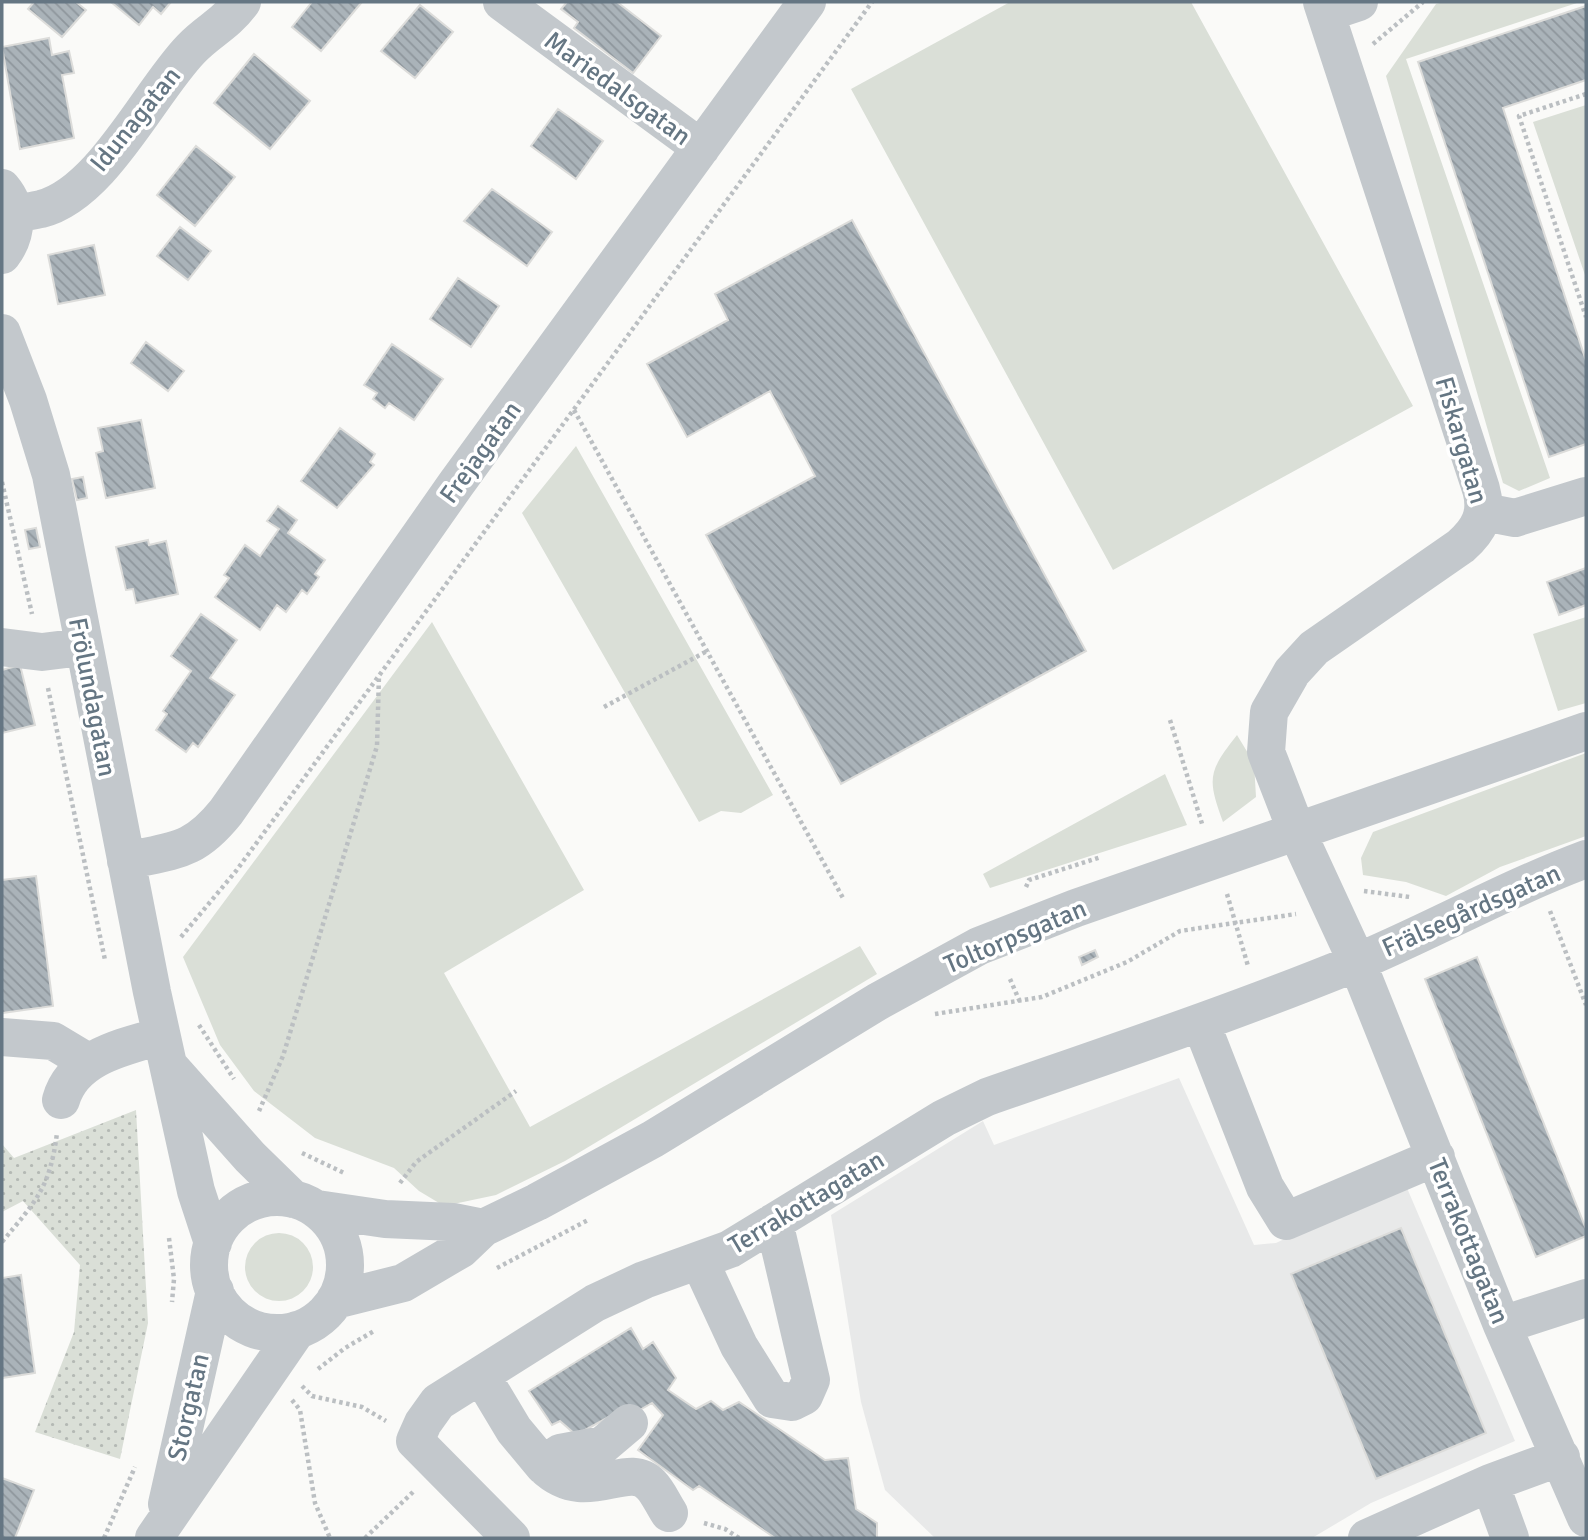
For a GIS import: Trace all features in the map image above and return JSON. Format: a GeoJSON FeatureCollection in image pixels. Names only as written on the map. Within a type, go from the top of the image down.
{"type":"FeatureCollection","features":[{"type":"Feature","properties":{"kind":"street","name":"Idunagatan"},"geometry":{"type":"LineString","coordinates":[[8,201],[41,209],[65,197],[121,144],[191,48],[228,21],[242,2]]}},
{"type":"Feature","properties":{"kind":"street","name":"Mariedalsgatan"},"geometry":{"type":"LineString","coordinates":[[502,2],[701,148]]}},
{"type":"Feature","properties":{"kind":"street","name":"Frejagatan"},"geometry":{"type":"LineString","coordinates":[[126,861],[191,846],[210,831],[456,484],[807,2]]}},
{"type":"Feature","properties":{"kind":"street","name":"Fiskargatan"},"geometry":{"type":"LineString","coordinates":[[1297,832],[1266,752],[1269,712],[1278,693],[1292,672],[1314,648],[1461,547],[1474,534],[1484,512],[1482,489],[1346,76],[1336,6]]}},
{"type":"Feature","properties":{"kind":"street"},"geometry":{"type":"LineString","coordinates":[[2,254],[12,237],[8,201]]}},
{"type":"Feature","properties":{"kind":"street","name":"Frölundagatan"},"geometry":{"type":"LineString","coordinates":[[2,332],[28,400],[51,475],[82,647],[165,1051],[196,1191],[213,1243]]}},
{"type":"Feature","properties":{"kind":"street"},"geometry":{"type":"LineString","coordinates":[[1484,512],[1515,518],[1585,496]]}},
{"type":"Feature","properties":{"kind":"street"},"geometry":{"type":"LineString","coordinates":[[2,647],[41,652],[82,647]]}},
{"type":"Feature","properties":{"kind":"street","name":"Toltorpsgatan"},"geometry":{"type":"LineString","coordinates":[[335,1300],[402,1283],[461,1249],[483,1228],[653,1139],[877,1002],[979,946],[1076,908],[1586,731]]}},
{"type":"Feature","properties":{"kind":"street","name":"Terrakottagatan"},"geometry":{"type":"LineString","coordinates":[[1297,832],[1357,962],[1502,1325],[1577,1487]]}},
{"type":"Feature","properties":{"kind":"street","name":"Frälsegårdsgatan"},"geometry":{"type":"LineString","coordinates":[[1357,962],[1538,877],[1586,859]]}},
{"type":"Feature","properties":{"kind":"street","name":"Terrakottagatan"},"geometry":{"type":"LineString","coordinates":[[415,1441],[423,1423],[438,1402],[595,1303],[644,1280],[730,1249],[944,1118],[987,1097],[1201,1023],[1357,962]]}},
{"type":"Feature","properties":{"kind":"street"},"geometry":{"type":"LineString","coordinates":[[1201,1023],[1265,1187],[1286,1221],[1436,1157]]}},
{"type":"Feature","properties":{"kind":"street"},"geometry":{"type":"LineString","coordinates":[[2,1037],[53,1041],[88,1062]]}},
{"type":"Feature","properties":{"kind":"street"},"geometry":{"type":"LineString","coordinates":[[61,1100],[65,1084],[88,1062],[165,1051],[250,1157],[305,1204],[334,1227],[344,1251],[344,1276],[335,1300],[318,1318],[297,1329],[272,1332],[248,1326],[228,1312],[215,1291],[210,1267],[213,1243],[225,1221],[244,1205],[268,1197],[305,1204],[385,1219],[453,1222],[483,1228]]}},
{"type":"Feature","properties":{"kind":"street"},"geometry":{"type":"LineString","coordinates":[[700,1262],[739,1346],[772,1399],[792,1402],[804,1396],[811,1380],[774,1222]]}},
{"type":"Feature","properties":{"kind":"street","name":"Storgatan"},"geometry":{"type":"LineString","coordinates":[[158,1531],[215,1291]]}},
{"type":"Feature","properties":{"kind":"street"},"geometry":{"type":"LineString","coordinates":[[1502,1325],[1586,1298]]}},
{"type":"Feature","properties":{"kind":"street","name":"Storgatan"},"geometry":{"type":"LineString","coordinates":[[158,1531],[297,1329]]}},
{"type":"Feature","properties":{"kind":"street"},"geometry":{"type":"LineString","coordinates":[[481,1375],[514,1430],[555,1476],[573,1484],[599,1483],[631,1475],[650,1483],[669,1513]]}},
{"type":"Feature","properties":{"kind":"street"},"geometry":{"type":"LineString","coordinates":[[544,1466],[560,1453],[603,1445],[629,1423]]}},
{"type":"Feature","properties":{"kind":"street"},"geometry":{"type":"LineString","coordinates":[[415,1441],[511,1538]]}},
{"type":"Feature","properties":{"kind":"street"},"geometry":{"type":"LineString","coordinates":[[1367,1538],[1490,1483],[1577,1487]]}},
{"type":"Feature","properties":{"kind":"street"},"geometry":{"type":"LineString","coordinates":[[1490,1483],[1510,1538]]}},
{"type":"Feature","properties":{"kind":"path"},"geometry":{"type":"LineString","coordinates":[[176,947],[184,930],[236,871],[872,2]]}},
{"type":"Feature","properties":{"kind":"path"},"geometry":{"type":"LineString","coordinates":[[1346,76],[1386,30],[1423,2]]}},
{"type":"Feature","properties":{"kind":"path"},"geometry":{"type":"LineString","coordinates":[[1586,94],[1519,116],[1586,317]]}},
{"type":"Feature","properties":{"kind":"path"},"geometry":{"type":"LineString","coordinates":[[574,410],[709,650],[843,898]]}},
{"type":"Feature","properties":{"kind":"path"},"geometry":{"type":"LineString","coordinates":[[604,707],[709,650]]}},
{"type":"Feature","properties":{"kind":"path"},"geometry":{"type":"LineString","coordinates":[[259,1111],[283,1056],[377,746],[379,674]]}},
{"type":"Feature","properties":{"kind":"path"},"geometry":{"type":"LineString","coordinates":[[1170,720],[1236,922],[1257,1002]]}},
{"type":"Feature","properties":{"kind":"path"},"geometry":{"type":"LineString","coordinates":[[1538,877],[1586,1005]]}},
{"type":"Feature","properties":{"kind":"path"},"geometry":{"type":"LineString","coordinates":[[932,1015],[1042,997],[1127,962],[1180,931],[1221,923]]}},
{"type":"Feature","properties":{"kind":"path"},"geometry":{"type":"LineString","coordinates":[[1010,979],[1020,1002]]}},
{"type":"Feature","properties":{"kind":"path"},"geometry":{"type":"LineString","coordinates":[[196,1019],[236,1081]]}},
{"type":"Feature","properties":{"kind":"path"},"geometry":{"type":"LineString","coordinates":[[395,1191],[416,1162],[516,1091]]}},
{"type":"Feature","properties":{"kind":"path"},"geometry":{"type":"LineString","coordinates":[[2,1242],[41,1195],[53,1167],[61,1100]]}},
{"type":"Feature","properties":{"kind":"path"},"geometry":{"type":"LineString","coordinates":[[251,1101],[268,1122]]}},
{"type":"Feature","properties":{"kind":"path"},"geometry":{"type":"LineString","coordinates":[[494,1269],[600,1212]]}},
{"type":"Feature","properties":{"kind":"path"},"geometry":{"type":"LineString","coordinates":[[294,1389],[345,1348],[379,1328]]}},
{"type":"Feature","properties":{"kind":"path"},"geometry":{"type":"LineString","coordinates":[[300,1383],[312,1396],[362,1408],[415,1441]]}},
{"type":"Feature","properties":{"kind":"path"},"geometry":{"type":"LineString","coordinates":[[283,1398],[287,1394],[300,1410],[315,1503],[330,1538]]}},
{"type":"Feature","properties":{"kind":"path"},"geometry":{"type":"LineString","coordinates":[[365,1538],[397,1506],[441,1470]]}},
{"type":"Feature","properties":{"kind":"shaded area"},"geometry":{"type":"Polygon","coordinates":[[[1010,2],[1191,2],[1413,406],[1113,570],[851,89],[1010,2]]]}},
{"type":"Feature","properties":{"kind":"shaded area"},"geometry":{"type":"Polygon","coordinates":[[[1580,2],[1406,59],[1550,478],[1519,491],[1503,483],[1386,76],[1436,4],[1580,2]]]}},
{"type":"Feature","properties":{"kind":"shaded area"},"geometry":{"type":"Polygon","coordinates":[[[1586,105],[1586,278],[1533,122],[1586,105]]]}},
{"type":"Feature","properties":{"kind":"shaded area"},"geometry":{"type":"Polygon","coordinates":[[[576,446],[773,795],[741,813],[721,811],[699,822],[522,513],[576,446]]]}},
{"type":"Feature","properties":{"kind":"shaded area"},"geometry":{"type":"Polygon","coordinates":[[[1586,617],[1586,703],[1558,711],[1533,634],[1586,617]]]}},
{"type":"Feature","properties":{"kind":"shaded area"},"geometry":{"type":"Polygon","coordinates":[[[432,622],[584,890],[444,973],[530,1127],[860,946],[877,974],[565,1161],[496,1195],[444,1206],[419,1191],[394,1168],[315,1138],[254,1091],[220,1045],[183,957],[432,622]]]}},
{"type":"Feature","properties":{"kind":"shaded area"},"geometry":{"type":"Polygon","coordinates":[[[1237,735],[1254,763],[1256,797],[1223,822],[1214,795],[1213,776],[1220,758],[1237,735]]]}},
{"type":"Feature","properties":{"kind":"shaded area"},"geometry":{"type":"Polygon","coordinates":[[[1586,753],[1586,836],[1500,867],[1446,896],[1406,882],[1363,875],[1361,858],[1373,832],[1586,753]]]}},
{"type":"Feature","properties":{"kind":"shaded area"},"geometry":{"type":"Polygon","coordinates":[[[1165,774],[1187,825],[990,888],[983,874],[1165,774]]]}},
{"type":"Feature","properties":{"kind":"shaded area"},"geometry":{"type":"Polygon","coordinates":[[[1179,1078],[1254,1245],[1276,1243],[1404,1181],[1515,1441],[1371,1503],[1312,1538],[935,1538],[885,1490],[861,1402],[831,1215],[983,1121],[994,1145],[1179,1078]],[[1401,1228],[1291,1274],[1376,1479],[1485,1433],[1401,1228]]]}},
{"type":"Feature","properties":{"kind":"shaded area"},"geometry":{"type":"Polygon","coordinates":[[[136,1110],[148,1323],[120,1459],[35,1432],[74,1332],[80,1265],[23,1201],[2,1212],[2,1144],[14,1158],[136,1110]]]}},
{"type":"Feature","properties":{"kind":"shaded area"},"geometry":{"type":"Polygon","coordinates":[[[272,1233],[286,1233],[298,1238],[308,1248],[313,1267],[308,1286],[298,1296],[286,1301],[272,1301],[260,1296],[250,1286],[245,1274],[245,1260],[250,1248],[260,1238],[272,1233]]]}},
{"type":"Feature","properties":{"kind":"building"},"geometry":{"type":"Polygon","coordinates":[[[34,2],[76,2],[86,10],[62,37],[28,9],[34,2]]]}},
{"type":"Feature","properties":{"kind":"building"},"geometry":{"type":"Polygon","coordinates":[[[111,2],[171,2],[161,14],[153,7],[139,25],[111,2]]]}},
{"type":"Feature","properties":{"kind":"building"},"geometry":{"type":"Polygon","coordinates":[[[312,2],[362,2],[321,51],[292,27],[312,2]]]}},
{"type":"Feature","properties":{"kind":"building"},"geometry":{"type":"Polygon","coordinates":[[[567,2],[617,2],[661,36],[633,73],[574,28],[578,22],[561,9],[567,2]]]}},
{"type":"Feature","properties":{"kind":"building"},"geometry":{"type":"Polygon","coordinates":[[[420,5],[453,32],[415,78],[381,51],[420,5]]]}},
{"type":"Feature","properties":{"kind":"building"},"geometry":{"type":"Polygon","coordinates":[[[1586,6],[1586,80],[1503,108],[1586,361],[1586,444],[1549,457],[1418,62],[1586,6]]]}},
{"type":"Feature","properties":{"kind":"building"},"geometry":{"type":"Polygon","coordinates":[[[49,38],[52,55],[69,51],[74,73],[62,75],[74,138],[20,149],[2,47],[49,38]]]}},
{"type":"Feature","properties":{"kind":"building"},"geometry":{"type":"Polygon","coordinates":[[[254,54],[310,101],[270,149],[214,103],[254,54]]]}},
{"type":"Feature","properties":{"kind":"building"},"geometry":{"type":"Polygon","coordinates":[[[558,109],[603,141],[576,179],[531,146],[558,109]]]}},
{"type":"Feature","properties":{"kind":"building"},"geometry":{"type":"Polygon","coordinates":[[[196,146],[235,177],[195,226],[157,195],[196,146]]]}},
{"type":"Feature","properties":{"kind":"building"},"geometry":{"type":"Polygon","coordinates":[[[492,189],[552,232],[527,266],[464,221],[492,189]]]}},
{"type":"Feature","properties":{"kind":"building"},"geometry":{"type":"Polygon","coordinates":[[[852,220],[1086,651],[841,784],[706,535],[815,476],[770,391],[687,437],[647,364],[728,320],[715,294],[852,220]]]}},
{"type":"Feature","properties":{"kind":"building"},"geometry":{"type":"Polygon","coordinates":[[[180,227],[211,251],[188,280],[157,256],[180,227]]]}},
{"type":"Feature","properties":{"kind":"building"},"geometry":{"type":"Polygon","coordinates":[[[94,245],[105,295],[58,304],[48,255],[94,245]]]}},
{"type":"Feature","properties":{"kind":"building"},"geometry":{"type":"Polygon","coordinates":[[[458,278],[499,306],[471,347],[430,319],[458,278]]]}},
{"type":"Feature","properties":{"kind":"building"},"geometry":{"type":"Polygon","coordinates":[[[146,342],[184,371],[168,391],[131,363],[146,342]]]}},
{"type":"Feature","properties":{"kind":"building"},"geometry":{"type":"Polygon","coordinates":[[[392,344],[443,379],[414,420],[389,403],[385,408],[373,399],[377,393],[364,385],[392,344]]]}},
{"type":"Feature","properties":{"kind":"building"},"geometry":{"type":"Polygon","coordinates":[[[141,420],[155,488],[106,498],[96,453],[103,451],[98,428],[141,420]]]}},
{"type":"Feature","properties":{"kind":"building"},"geometry":{"type":"Polygon","coordinates":[[[340,428],[375,454],[370,462],[374,465],[337,508],[301,481],[340,428]]]}},
{"type":"Feature","properties":{"kind":"building"},"geometry":{"type":"Polygon","coordinates":[[[83,477],[87,498],[77,500],[72,479],[83,477]]]}},
{"type":"Feature","properties":{"kind":"building"},"geometry":{"type":"Polygon","coordinates":[[[278,506],[297,520],[288,533],[325,560],[315,574],[319,577],[307,594],[302,590],[286,612],[277,605],[260,630],[215,597],[229,578],[224,575],[245,545],[260,556],[279,529],[267,521],[278,506]]]}},
{"type":"Feature","properties":{"kind":"building"},"geometry":{"type":"Polygon","coordinates":[[[36,528],[40,547],[29,549],[25,530],[36,528]]]}},
{"type":"Feature","properties":{"kind":"building"},"geometry":{"type":"Polygon","coordinates":[[[148,540],[149,545],[166,541],[178,594],[136,603],[133,589],[126,590],[116,547],[148,540]]]}},
{"type":"Feature","properties":{"kind":"building"},"geometry":{"type":"Polygon","coordinates":[[[1586,568],[1586,605],[1559,615],[1547,582],[1586,568]]]}},
{"type":"Feature","properties":{"kind":"building"},"geometry":{"type":"Polygon","coordinates":[[[201,614],[237,640],[210,678],[235,695],[198,747],[193,743],[186,752],[156,730],[167,714],[163,711],[191,671],[171,656],[201,614]]]}},
{"type":"Feature","properties":{"kind":"building"},"geometry":{"type":"Polygon","coordinates":[[[20,665],[35,725],[2,733],[2,670],[20,665]]]}},
{"type":"Feature","properties":{"kind":"building"},"geometry":{"type":"Polygon","coordinates":[[[36,876],[53,1006],[2,1013],[2,880],[36,876]]]}},
{"type":"Feature","properties":{"kind":"building"},"geometry":{"type":"Polygon","coordinates":[[[1095,950],[1098,957],[1082,965],[1079,957],[1095,950]]]}},
{"type":"Feature","properties":{"kind":"building"},"geometry":{"type":"Polygon","coordinates":[[[1477,957],[1586,1229],[1586,1236],[1536,1257],[1425,979],[1477,957]]]}},
{"type":"Feature","properties":{"kind":"building"},"geometry":{"type":"Polygon","coordinates":[[[1401,1228],[1486,1433],[1376,1479],[1291,1274],[1401,1228]]]}},
{"type":"Feature","properties":{"kind":"building"},"geometry":{"type":"Polygon","coordinates":[[[21,1275],[35,1373],[2,1378],[2,1278],[21,1275]]]}},
{"type":"Feature","properties":{"kind":"building"},"geometry":{"type":"Polygon","coordinates":[[[631,1328],[643,1349],[653,1342],[676,1378],[668,1390],[696,1409],[711,1401],[723,1410],[739,1402],[825,1460],[848,1458],[856,1509],[877,1523],[877,1538],[775,1538],[699,1486],[693,1490],[638,1450],[663,1415],[652,1403],[631,1415],[625,1408],[576,1435],[560,1421],[552,1425],[529,1391],[631,1328]]]}},
{"type":"Feature","properties":{"kind":"building"},"geometry":{"type":"Polygon","coordinates":[[[2,1478],[34,1490],[15,1538],[2,1538],[2,1478]]]}}]}
